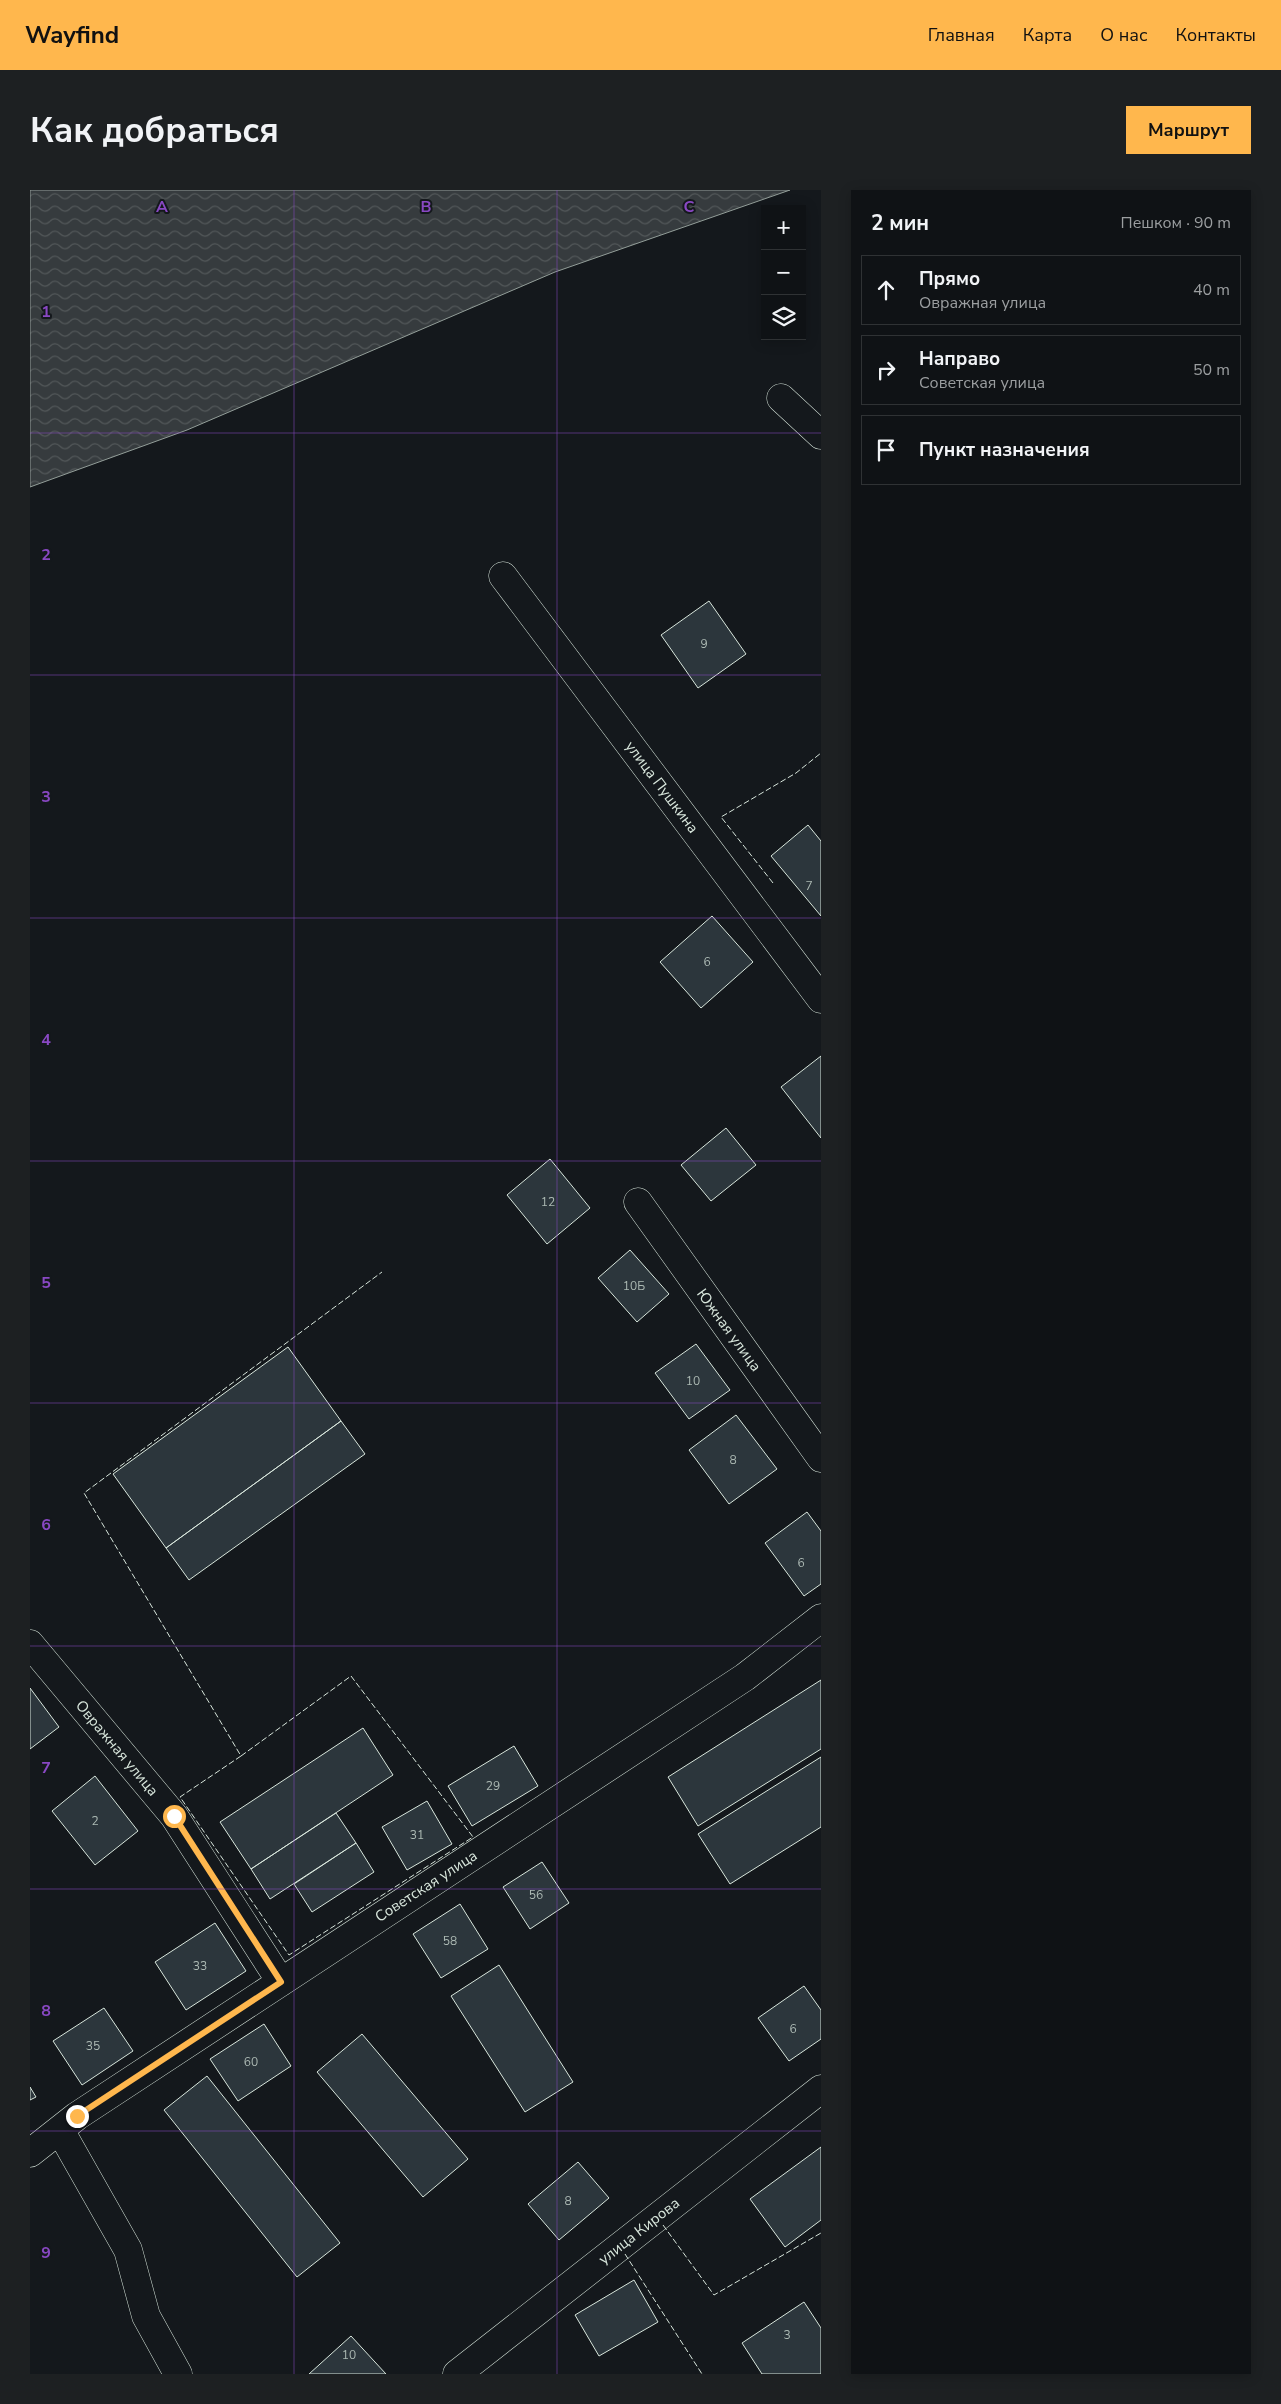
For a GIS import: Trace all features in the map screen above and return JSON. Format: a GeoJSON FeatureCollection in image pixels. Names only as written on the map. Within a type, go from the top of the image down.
{"type":"FeatureCollection","features":[{"type":"Feature","properties":{"kind":"street"},"geometry":{"type":"LineString","coordinates":[[781,398],[821,435]]}},
{"type":"Feature","properties":{"kind":"street","name":"улица Пушкина"},"geometry":{"type":"LineString","coordinates":[[503,576],[821,999]]}},
{"type":"Feature","properties":{"kind":"street","name":"Южная улица"},"geometry":{"type":"LineString","coordinates":[[638,1202],[821,1458]]}},
{"type":"Feature","properties":{"kind":"street","name":"Советская улица"},"geometry":{"type":"LineString","coordinates":[[30,2153],[60,2130],[281,1982],[745,1677],[821,1618]]}},
{"type":"Feature","properties":{"kind":"street","name":"Овражная улица"},"geometry":{"type":"LineString","coordinates":[[30,1644],[174,1816],[281,1982]]}},
{"type":"Feature","properties":{"kind":"street","name":"улица Кирова"},"geometry":{"type":"LineString","coordinates":[[457,2374],[821,2089]]}},
{"type":"Feature","properties":{"kind":"street"},"geometry":{"type":"LineString","coordinates":[[60,2130],[128,2250],[146,2316],[178,2374]]}},
{"type":"Feature","properties":{"kind":"water"},"geometry":{"type":"Polygon","coordinates":[[[30,190],[790,190],[555,272],[187,430],[30,487],[30,190]]]}},
{"type":"Feature","properties":{"kind":"building"},"geometry":{"type":"Polygon","coordinates":[[[709,601],[746,654],[698,688],[661,635],[709,601]]]}},
{"type":"Feature","properties":{"kind":"building"},"geometry":{"type":"Polygon","coordinates":[[[808,825],[821,841],[821,916],[771,856],[808,825]]]}},
{"type":"Feature","properties":{"kind":"building"},"geometry":{"type":"Polygon","coordinates":[[[712,916],[753,962],[701,1008],[660,962],[712,916]]]}},
{"type":"Feature","properties":{"kind":"building"},"geometry":{"type":"Polygon","coordinates":[[[821,1056],[821,1138],[781,1087],[821,1056]]]}},
{"type":"Feature","properties":{"kind":"building"},"geometry":{"type":"Polygon","coordinates":[[[726,1128],[756,1165],[711,1201],[681,1165],[726,1128]]]}},
{"type":"Feature","properties":{"kind":"building"},"geometry":{"type":"Polygon","coordinates":[[[550,1159],[590,1208],[547,1244],[507,1195],[550,1159]]]}},
{"type":"Feature","properties":{"kind":"building"},"geometry":{"type":"Polygon","coordinates":[[[630,1250],[669,1294],[637,1322],[598,1278],[630,1250]]]}},
{"type":"Feature","properties":{"kind":"building"},"geometry":{"type":"Polygon","coordinates":[[[696,1344],[730,1390],[689,1419],[655,1373],[696,1344]]]}},
{"type":"Feature","properties":{"kind":"building"},"geometry":{"type":"Polygon","coordinates":[[[288,1347],[341,1421],[166,1548],[113,1474],[288,1347]]]}},
{"type":"Feature","properties":{"kind":"building"},"geometry":{"type":"Polygon","coordinates":[[[736,1415],[777,1469],[729,1504],[689,1450],[736,1415]]]}},
{"type":"Feature","properties":{"kind":"building"},"geometry":{"type":"Polygon","coordinates":[[[341,1421],[365,1454],[189,1580],[166,1548],[341,1421]]]}},
{"type":"Feature","properties":{"kind":"building"},"geometry":{"type":"Polygon","coordinates":[[[807,1512],[821,1531],[821,1584],[804,1596],[765,1543],[807,1512]]]}},
{"type":"Feature","properties":{"kind":"building"},"geometry":{"type":"Polygon","coordinates":[[[821,1680],[821,1749],[698,1826],[668,1777],[821,1680]]]}},
{"type":"Feature","properties":{"kind":"building"},"geometry":{"type":"Polygon","coordinates":[[[30,1688],[59,1727],[30,1749],[30,1688]]]}},
{"type":"Feature","properties":{"kind":"building"},"geometry":{"type":"Polygon","coordinates":[[[363,1728],[393,1775],[251,1869],[220,1822],[363,1728]]]}},
{"type":"Feature","properties":{"kind":"building"},"geometry":{"type":"Polygon","coordinates":[[[514,1746],[538,1786],[472,1826],[448,1786],[514,1746]]]}},
{"type":"Feature","properties":{"kind":"building"},"geometry":{"type":"Polygon","coordinates":[[[821,1757],[821,1827],[730,1884],[698,1834],[821,1757]]]}},
{"type":"Feature","properties":{"kind":"building"},"geometry":{"type":"Polygon","coordinates":[[[95,1776],[138,1831],[95,1865],[52,1811],[95,1776]]]}},
{"type":"Feature","properties":{"kind":"building"},"geometry":{"type":"Polygon","coordinates":[[[427,1801],[452,1844],[407,1870],[382,1827],[427,1801]]]}},
{"type":"Feature","properties":{"kind":"building"},"geometry":{"type":"Polygon","coordinates":[[[336,1813],[356,1843],[270,1899],[251,1869],[336,1813]]]}},
{"type":"Feature","properties":{"kind":"building"},"geometry":{"type":"Polygon","coordinates":[[[356,1843],[374,1872],[312,1912],[294,1884],[356,1843]]]}},
{"type":"Feature","properties":{"kind":"building"},"geometry":{"type":"Polygon","coordinates":[[[542,1862],[569,1903],[530,1929],[503,1887],[542,1862]]]}},
{"type":"Feature","properties":{"kind":"building"},"geometry":{"type":"Polygon","coordinates":[[[460,1904],[488,1949],[441,1978],[413,1934],[460,1904]]]}},
{"type":"Feature","properties":{"kind":"building"},"geometry":{"type":"Polygon","coordinates":[[[215,1923],[246,1971],[186,2010],[155,1962],[215,1923]]]}},
{"type":"Feature","properties":{"kind":"building"},"geometry":{"type":"Polygon","coordinates":[[[499,1965],[573,2082],[525,2112],[451,1996],[499,1965]]]}},
{"type":"Feature","properties":{"kind":"building"},"geometry":{"type":"Polygon","coordinates":[[[804,1986],[821,2010],[821,2039],[789,2061],[758,2018],[804,1986]]]}},
{"type":"Feature","properties":{"kind":"building"},"geometry":{"type":"Polygon","coordinates":[[[104,2008],[133,2051],[82,2085],[53,2041],[104,2008]]]}},
{"type":"Feature","properties":{"kind":"building"},"geometry":{"type":"Polygon","coordinates":[[[264,2024],[291,2066],[238,2101],[210,2059],[264,2024]]]}},
{"type":"Feature","properties":{"kind":"building"},"geometry":{"type":"Polygon","coordinates":[[[362,2034],[468,2159],[423,2197],[317,2072],[362,2034]]]}},
{"type":"Feature","properties":{"kind":"building"},"geometry":{"type":"Polygon","coordinates":[[[207,2076],[340,2243],[297,2277],[164,2110],[207,2076]]]}},
{"type":"Feature","properties":{"kind":"building"},"geometry":{"type":"Polygon","coordinates":[[[30,2087],[36,2097],[30,2100],[30,2087]]]}},
{"type":"Feature","properties":{"kind":"building"},"geometry":{"type":"Polygon","coordinates":[[[821,2147],[821,2220],[785,2247],[750,2199],[821,2147]]]}},
{"type":"Feature","properties":{"kind":"building"},"geometry":{"type":"Polygon","coordinates":[[[578,2162],[609,2198],[559,2240],[528,2204],[578,2162]]]}},
{"type":"Feature","properties":{"kind":"building"},"geometry":{"type":"Polygon","coordinates":[[[634,2280],[658,2322],[599,2356],[575,2315],[634,2280]]]}},
{"type":"Feature","properties":{"kind":"building"},"geometry":{"type":"Polygon","coordinates":[[[804,2302],[821,2328],[821,2374],[762,2374],[742,2343],[804,2302]]]}},
{"type":"Feature","properties":{"kind":"building"},"geometry":{"type":"Polygon","coordinates":[[[351,2336],[386,2374],[309,2374],[351,2336]]]}},
{"type":"Feature","properties":{"kind":"fence"},"geometry":{"type":"LineString","coordinates":[[773,883],[721,817],[796,773],[821,753]]}},
{"type":"Feature","properties":{"kind":"fence"},"geometry":{"type":"LineString","coordinates":[[241,1756],[351,1676],[473,1837],[289,1955],[180,1797],[241,1756],[84,1493],[382,1272]]}},
{"type":"Feature","properties":{"kind":"fence"},"geometry":{"type":"LineString","coordinates":[[663,2225],[714,2295],[821,2233]]}},
{"type":"Feature","properties":{"kind":"fence"},"geometry":{"type":"LineString","coordinates":[[625,2254],[702,2374]]}},
{"type":"Feature","properties":{"kind":"route"},"geometry":{"type":"LineString","coordinates":[[77,2116],[281,1982],[174,1816]]}}]}
